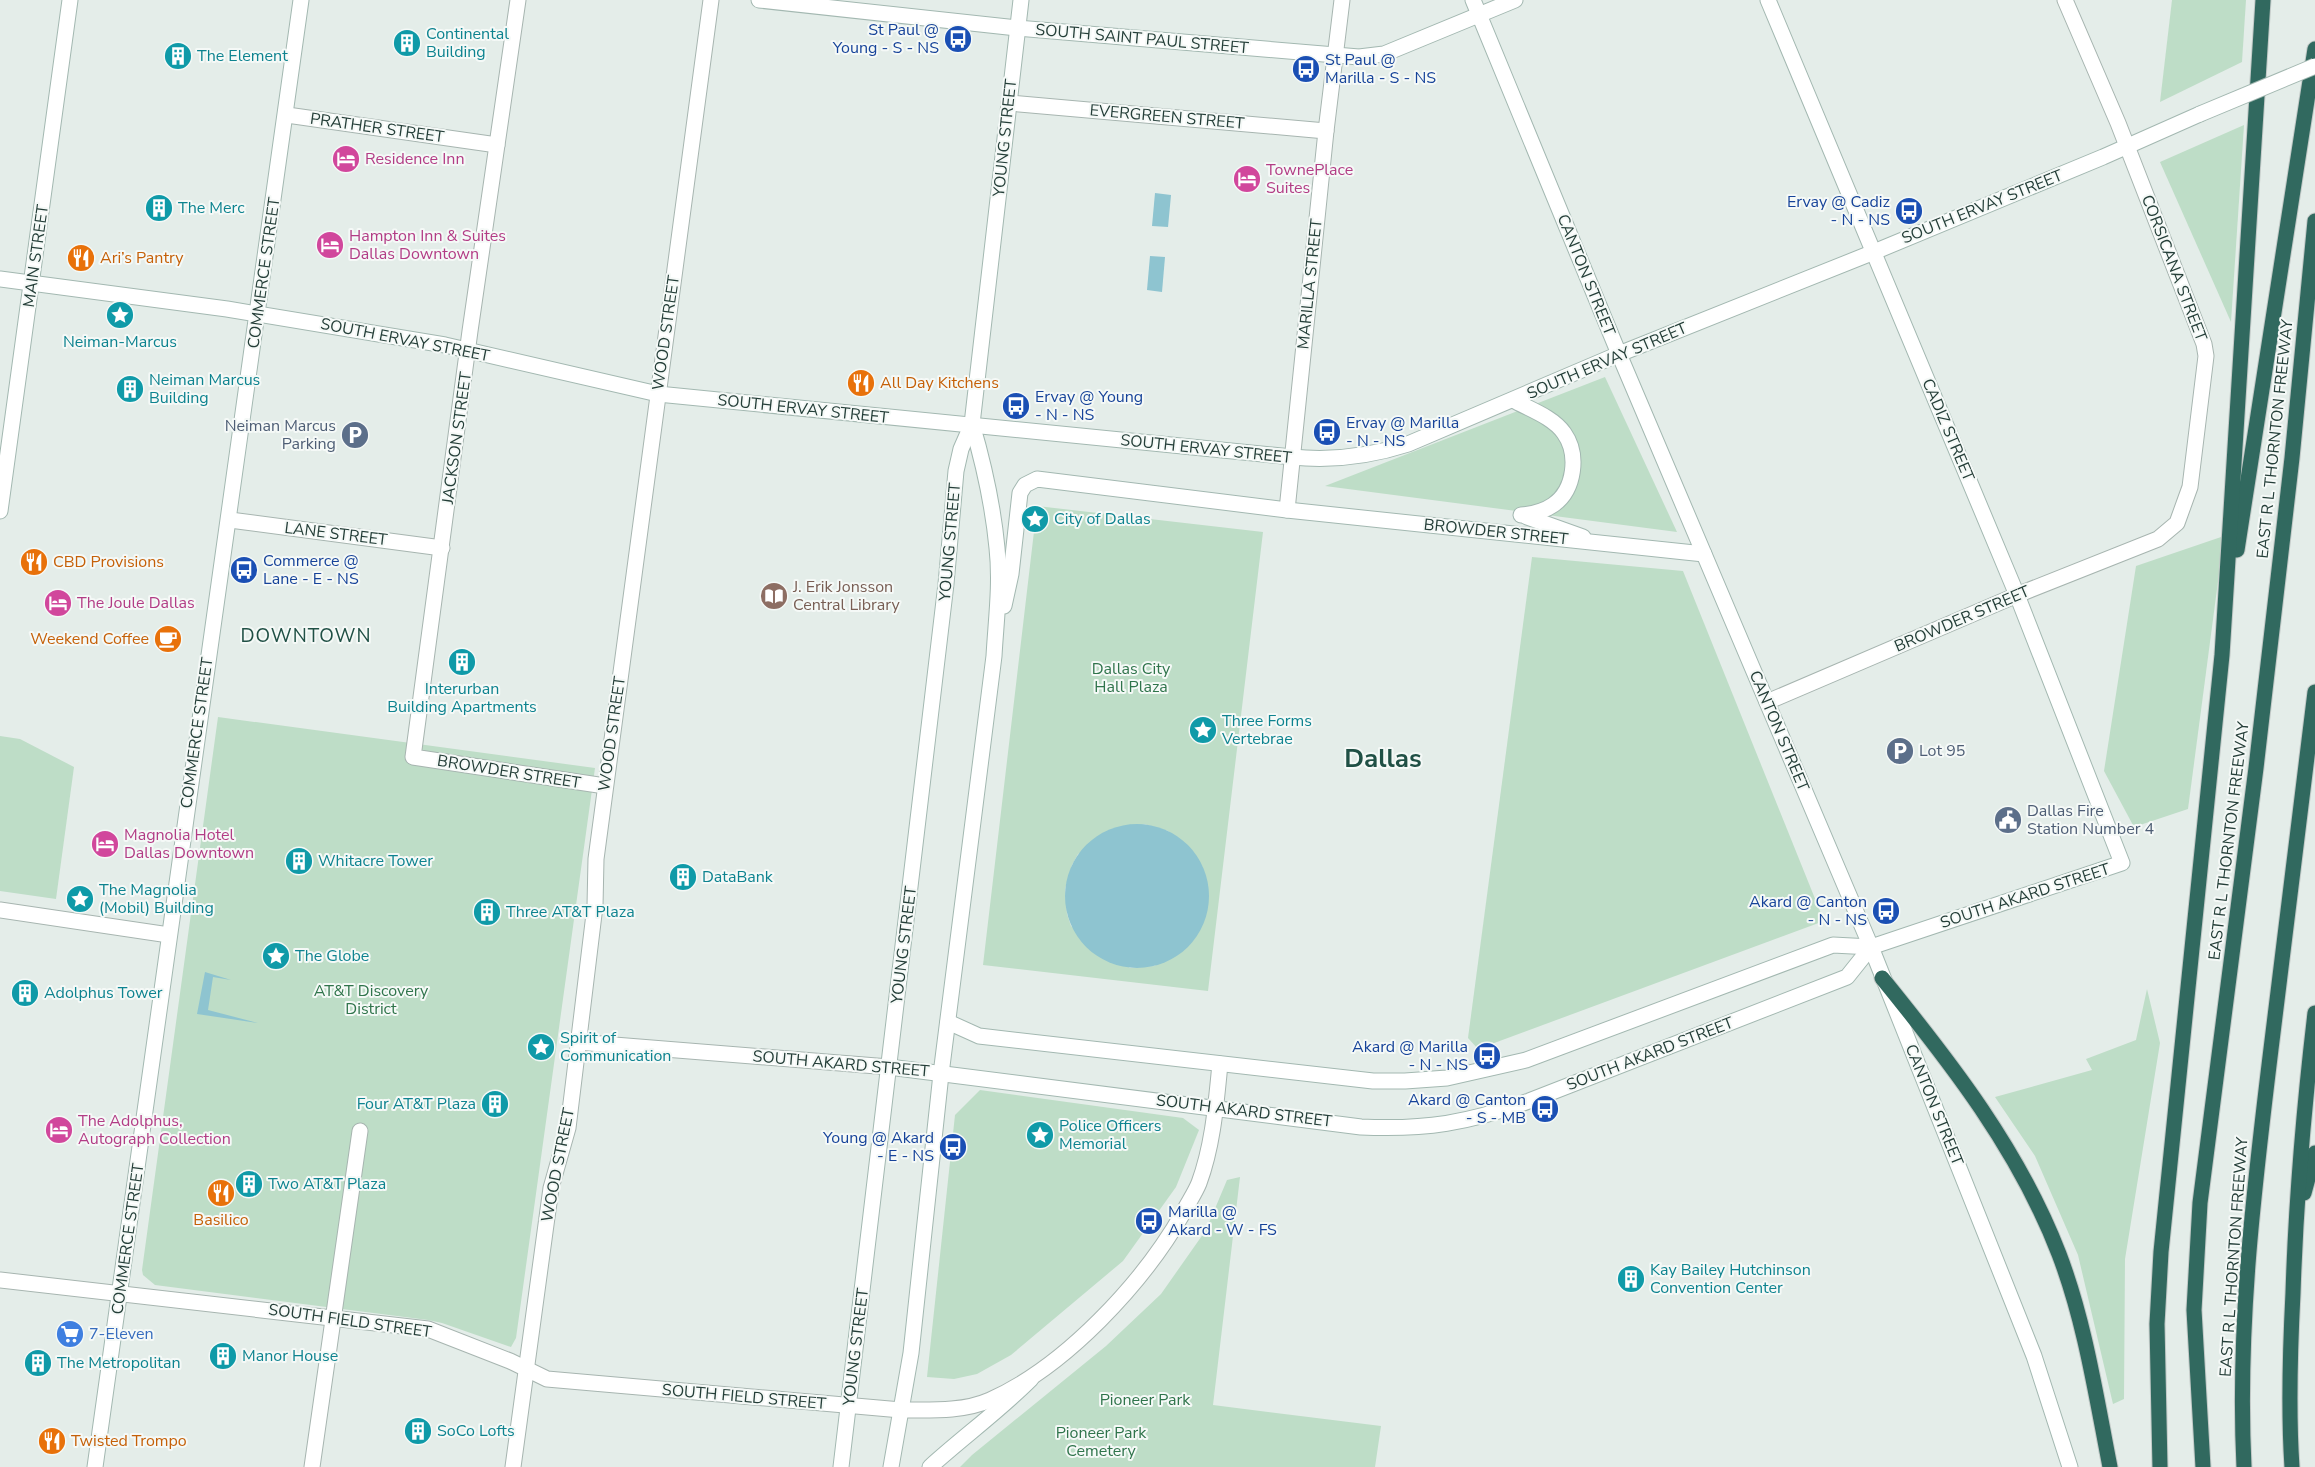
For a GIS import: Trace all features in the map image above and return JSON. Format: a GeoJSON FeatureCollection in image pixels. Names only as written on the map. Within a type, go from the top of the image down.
{"type":"FeatureCollection","features":[{"type":"Feature","properties":{"kind":"highway"},"geometry":{"type":"LineString","coordinates":[[2160,1467],[2156,1324],[2161,1252],[2222,655],[2263,0]]}},
{"type":"Feature","properties":{"kind":"highway"},"geometry":{"type":"LineString","coordinates":[[2222,655],[2315,49]]}},
{"type":"Feature","properties":{"kind":"highway","name":"EAST R L THORNTON FREEWAY"},"geometry":{"type":"LineString","coordinates":[[2203,1467],[2194,1310],[2200,1203],[2256,768],[2292,458],[2315,221]]}},
{"type":"Feature","properties":{"kind":"highway","name":"EAST R L THORNTON FREEWAY"},"geometry":{"type":"LineString","coordinates":[[2244,1467],[2242,1352],[2245,1295],[2262,1125],[2315,692]]}},
{"type":"Feature","properties":{"kind":"highway"},"geometry":{"type":"LineString","coordinates":[[1882,978],[1949,1061],[1990,1120],[2026,1180],[2059,1254],[2083,1332],[2110,1467]]}},
{"type":"Feature","properties":{"kind":"highway"},"geometry":{"type":"LineString","coordinates":[[2292,1467],[2289,1386],[2295,1226],[2302,1119],[2315,1013]]}},
{"type":"Feature","properties":{"kind":"highway"},"geometry":{"type":"LineString","coordinates":[[2295,1226],[2315,1153]]}},
{"type":"Feature","properties":{"kind":"main road","name":"MAIN STREET"},"geometry":{"type":"LineString","coordinates":[[0,511],[33,283],[70,0]]}},
{"type":"Feature","properties":{"kind":"main road","name":"COMMERCE STREET"},"geometry":{"type":"LineString","coordinates":[[96,1467],[194,749],[230,520],[287,115],[301,0]]}},
{"type":"Feature","properties":{"kind":"main road","name":"JACKSON STREET"},"geometry":{"type":"LineString","coordinates":[[413,757],[518,0]]}},
{"type":"Feature","properties":{"kind":"main road","name":"WOOD STREET"},"geometry":{"type":"LineString","coordinates":[[513,1467],[551,1188],[568,1128],[595,906],[596,859],[605,786],[711,0]]}},
{"type":"Feature","properties":{"kind":"main road","name":"SOUTH SAINT PAUL STREET"},"geometry":{"type":"LineString","coordinates":[[759,0],[1017,28],[1360,57],[1384,54],[1515,0]]}},
{"type":"Feature","properties":{"kind":"main road","name":"YOUNG STREET"},"geometry":{"type":"LineString","coordinates":[[841,1467],[850,1406],[945,593],[956,472],[961,449],[972,424],[1021,0]]}},
{"type":"Feature","properties":{"kind":"main road","name":"MARILLA STREET"},"geometry":{"type":"LineString","coordinates":[[1287,510],[1326,131],[1342,0]]}},
{"type":"Feature","properties":{"kind":"main road","name":"CANTON STREET"},"geometry":{"type":"LineString","coordinates":[[1473,0],[1618,354],[1872,947],[1882,978],[2034,1356],[2070,1467]]}},
{"type":"Feature","properties":{"kind":"main road","name":"CADIZ STREET"},"geometry":{"type":"LineString","coordinates":[[1768,0],[2017,595],[2122,864]]}},
{"type":"Feature","properties":{"kind":"main road","name":"CORSICANA STREET"},"geometry":{"type":"LineString","coordinates":[[2065,0],[2127,147],[2199,327],[2206,356],[2190,487],[2177,523],[2158,540]]}},
{"type":"Feature","properties":{"kind":"main road","name":"SOUTH ERVAY STREET"},"geometry":{"type":"LineString","coordinates":[[0,279],[258,314],[468,351],[658,394],[1292,457],[1357,456],[1384,452],[1408,444],[1618,354],[1874,252],[2127,147],[2315,66]]}},
{"type":"Feature","properties":{"kind":"main road","name":"EVERGREEN STREET"},"geometry":{"type":"LineString","coordinates":[[1009,103],[1326,131]]}},
{"type":"Feature","properties":{"kind":"main road","name":"PRATHER STREET"},"geometry":{"type":"LineString","coordinates":[[287,115],[497,145]]}},
{"type":"Feature","properties":{"kind":"main road"},"geometry":{"type":"LineString","coordinates":[[1513,400],[1557,425],[1572,447],[1573,474],[1567,489],[1555,504],[1540,512],[1521,515],[1540,520],[1601,544]]}},
{"type":"Feature","properties":{"kind":"main road","name":"YOUNG STREET"},"geometry":{"type":"LineString","coordinates":[[891,1467],[911,1353],[941,1074],[994,656],[998,597],[997,549],[986,469],[972,424]]}},
{"type":"Feature","properties":{"kind":"main road","name":"BROWDER STREET"},"geometry":{"type":"LineString","coordinates":[[994,656],[1011,574],[1020,493],[1031,480],[1051,480],[1287,510],[1704,554]]}},
{"type":"Feature","properties":{"kind":"main road","name":"LANE STREET"},"geometry":{"type":"LineString","coordinates":[[230,520],[442,548]]}},
{"type":"Feature","properties":{"kind":"main road","name":"BROWDER STREET"},"geometry":{"type":"LineString","coordinates":[[1767,702],[2017,595],[2158,540]]}},
{"type":"Feature","properties":{"kind":"main road","name":"BROWDER STREET"},"geometry":{"type":"LineString","coordinates":[[413,757],[605,786]]}},
{"type":"Feature","properties":{"kind":"main road","name":"SOUTH AKARD STREET"},"geometry":{"type":"LineString","coordinates":[[948,1022],[979,1036],[1373,1081],[1405,1081],[1462,1075],[1542,1054],[1833,944],[1872,947],[2122,864]]}},
{"type":"Feature","properties":{"kind":"main road"},"geometry":{"type":"LineString","coordinates":[[0,910],[169,935]]}},
{"type":"Feature","properties":{"kind":"main road","name":"SOUTH AKARD STREET"},"geometry":{"type":"LineString","coordinates":[[577,1042],[889,1067],[1362,1127],[1406,1129],[1441,1126],[1491,1115],[1847,977],[1872,947]]}},
{"type":"Feature","properties":{"kind":"main road"},"geometry":{"type":"LineString","coordinates":[[930,1467],[954,1445],[1001,1409],[1031,1379],[1104,1317],[1170,1235],[1198,1184],[1208,1151],[1220,1064]]}},
{"type":"Feature","properties":{"kind":"main road"},"geometry":{"type":"LineString","coordinates":[[312,1467],[360,1131]]}},
{"type":"Feature","properties":{"kind":"main road","name":"SOUTH FIELD STREET"},"geometry":{"type":"LineString","coordinates":[[0,1280],[428,1329],[457,1339],[547,1379],[901,1410]]}},
{"type":"Feature","properties":{"kind":"main road"},"geometry":{"type":"LineString","coordinates":[[901,1410],[934,1410],[989,1401],[1031,1379]]}},
{"type":"Feature","properties":{"kind":"green space"},"geometry":{"type":"Polygon","coordinates":[[[2172,0],[2246,0],[2242,62],[2160,102],[2172,0]]]}},
{"type":"Feature","properties":{"kind":"green space"},"geometry":{"type":"Polygon","coordinates":[[[2244,125],[2231,322],[2160,162],[2244,125]]]}},
{"type":"Feature","properties":{"kind":"green space"},"geometry":{"type":"Polygon","coordinates":[[[1605,377],[1677,532],[1325,486],[1605,377]]]}},
{"type":"Feature","properties":{"kind":"green space","name":"Dallas City Hall Plaza"},"geometry":{"type":"Polygon","coordinates":[[[1037,506],[1263,532],[1208,991],[983,965],[1037,506]],[[1144,824],[1078,854],[1072,865],[1065,889],[1067,914],[1071,926],[1130,968],[1154,966],[1177,955],[1208,903],[1206,878],[1202,866],[1168,831],[1144,824]]]}},
{"type":"Feature","properties":{"kind":"green space"},"geometry":{"type":"Polygon","coordinates":[[[2224,536],[2188,809],[2134,827],[2104,771],[2136,566],[2224,536]]]}},
{"type":"Feature","properties":{"kind":"green space"},"geometry":{"type":"Polygon","coordinates":[[[1532,557],[1683,571],[1824,921],[1478,1049],[1468,1038],[1532,557]]]}},
{"type":"Feature","properties":{"kind":"green space","name":"AT&T Discovery District"},"geometry":{"type":"Polygon","coordinates":[[[218,717],[595,768],[516,1338],[511,1347],[428,1320],[155,1285],[143,1275],[142,1270],[218,717]]]}},
{"type":"Feature","properties":{"kind":"green space"},"geometry":{"type":"Polygon","coordinates":[[[0,736],[20,739],[74,767],[56,899],[0,891],[0,736]]]}},
{"type":"Feature","properties":{"kind":"green space"},"geometry":{"type":"Polygon","coordinates":[[[2147,989],[2160,1043],[2125,1259],[2124,1399],[2113,1404],[2078,1255],[2035,1156],[1995,1097],[2092,1070],[2086,1059],[2136,1040],[2147,989]]]}},
{"type":"Feature","properties":{"kind":"green space"},"geometry":{"type":"Polygon","coordinates":[[[980,1090],[1183,1118],[1199,1130],[1176,1187],[1123,1261],[1011,1355],[977,1374],[954,1379],[927,1377],[955,1115],[980,1090]]]}},
{"type":"Feature","properties":{"kind":"green space","name":"Pioneer Park"},"geometry":{"type":"Polygon","coordinates":[[[1240,1177],[1213,1405],[1381,1426],[1375,1467],[960,1467],[972,1455],[1106,1346],[1161,1294],[1206,1230],[1227,1180],[1240,1177]]]}},
{"type":"Feature","properties":{"kind":"water"},"geometry":{"type":"Polygon","coordinates":[[[1155,193],[1171,195],[1168,227],[1152,226],[1155,193]]]}},
{"type":"Feature","properties":{"kind":"water"},"geometry":{"type":"Polygon","coordinates":[[[1150,256],[1165,257],[1162,292],[1147,290],[1150,256]]]}},
{"type":"Feature","properties":{"kind":"water"},"geometry":{"type":"Polygon","coordinates":[[[1137,824],[1151,825],[1165,830],[1177,836],[1188,845],[1197,856],[1203,868],[1208,882],[1208,910],[1203,924],[1197,936],[1188,947],[1177,956],[1165,962],[1151,967],[1137,968],[1123,967],[1109,962],[1097,956],[1086,947],[1077,936],[1071,924],[1066,910],[1065,896],[1066,882],[1071,868],[1077,856],[1086,845],[1097,836],[1109,830],[1123,825],[1137,824]]]}},
{"type":"Feature","properties":{"kind":"water"},"geometry":{"type":"Polygon","coordinates":[[[205,972],[231,980],[213,977],[208,1010],[258,1023],[197,1014],[205,972]]]}},
{"type":"Feature","properties":{"kind":"place","name":"St Paul @ Young - S - NS"},"geometry":{"type":"Point","coordinates":[958,39]}},
{"type":"Feature","properties":{"kind":"place","name":"Continental Building"},"geometry":{"type":"Point","coordinates":[407,43]}},
{"type":"Feature","properties":{"kind":"place","name":"The Element"},"geometry":{"type":"Point","coordinates":[178,56]}},
{"type":"Feature","properties":{"kind":"place","name":"St Paul @ Marilla - S - NS"},"geometry":{"type":"Point","coordinates":[1306,69]}},
{"type":"Feature","properties":{"kind":"place","name":"Residence Inn"},"geometry":{"type":"Point","coordinates":[346,159]}},
{"type":"Feature","properties":{"kind":"place","name":"TownePlace Suites"},"geometry":{"type":"Point","coordinates":[1247,179]}},
{"type":"Feature","properties":{"kind":"place","name":"The Merc"},"geometry":{"type":"Point","coordinates":[159,208]}},
{"type":"Feature","properties":{"kind":"place","name":"Ervay @ Cadiz - N - NS"},"geometry":{"type":"Point","coordinates":[1909,211]}},
{"type":"Feature","properties":{"kind":"place","name":"Hampton Inn & Suites Dallas Downtown"},"geometry":{"type":"Point","coordinates":[330,245]}},
{"type":"Feature","properties":{"kind":"place","name":"Ari’s Pantry"},"geometry":{"type":"Point","coordinates":[81,258]}},
{"type":"Feature","properties":{"kind":"place","name":"Neiman-Marcus"},"geometry":{"type":"Point","coordinates":[120,315]}},
{"type":"Feature","properties":{"kind":"place","name":"All Day Kitchens"},"geometry":{"type":"Point","coordinates":[861,383]}},
{"type":"Feature","properties":{"kind":"place","name":"Neiman Marcus Building"},"geometry":{"type":"Point","coordinates":[130,389]}},
{"type":"Feature","properties":{"kind":"place","name":"Ervay @ Young - N - NS"},"geometry":{"type":"Point","coordinates":[1016,406]}},
{"type":"Feature","properties":{"kind":"place","name":"Ervay @ Marilla - N - NS"},"geometry":{"type":"Point","coordinates":[1327,432]}},
{"type":"Feature","properties":{"kind":"place","name":"Neiman Marcus Parking"},"geometry":{"type":"Point","coordinates":[355,435]}},
{"type":"Feature","properties":{"kind":"place","name":"City of Dallas"},"geometry":{"type":"Point","coordinates":[1035,519]}},
{"type":"Feature","properties":{"kind":"place","name":"CBD Provisions"},"geometry":{"type":"Point","coordinates":[34,562]}},
{"type":"Feature","properties":{"kind":"place","name":"Commerce @ Lane - E - NS"},"geometry":{"type":"Point","coordinates":[244,570]}},
{"type":"Feature","properties":{"kind":"place","name":"J. Erik Jonsson Central Library"},"geometry":{"type":"Point","coordinates":[774,596]}},
{"type":"Feature","properties":{"kind":"place","name":"The Joule Dallas"},"geometry":{"type":"Point","coordinates":[58,603]}},
{"type":"Feature","properties":{"kind":"place","name":"Weekend Coffee"},"geometry":{"type":"Point","coordinates":[168,639]}},
{"type":"Feature","properties":{"kind":"place","name":"Interurban Building Apartments"},"geometry":{"type":"Point","coordinates":[462,662]}},
{"type":"Feature","properties":{"kind":"place","name":"Three Forms Vertebrae"},"geometry":{"type":"Point","coordinates":[1203,730]}},
{"type":"Feature","properties":{"kind":"place","name":"Lot 95"},"geometry":{"type":"Point","coordinates":[1900,751]}},
{"type":"Feature","properties":{"kind":"place","name":"Dallas Fire Station Number 4"},"geometry":{"type":"Point","coordinates":[2008,820]}},
{"type":"Feature","properties":{"kind":"place","name":"Magnolia Hotel Dallas Downtown"},"geometry":{"type":"Point","coordinates":[105,844]}},
{"type":"Feature","properties":{"kind":"place","name":"Whitacre Tower"},"geometry":{"type":"Point","coordinates":[299,861]}},
{"type":"Feature","properties":{"kind":"place","name":"DataBank"},"geometry":{"type":"Point","coordinates":[683,877]}},
{"type":"Feature","properties":{"kind":"place","name":"The Magnolia (Mobil) Building"},"geometry":{"type":"Point","coordinates":[80,899]}},
{"type":"Feature","properties":{"kind":"place","name":"Akard @ Canton - N - NS"},"geometry":{"type":"Point","coordinates":[1886,911]}},
{"type":"Feature","properties":{"kind":"place","name":"Three AT&T Plaza"},"geometry":{"type":"Point","coordinates":[487,912]}},
{"type":"Feature","properties":{"kind":"place","name":"The Globe"},"geometry":{"type":"Point","coordinates":[276,956]}},
{"type":"Feature","properties":{"kind":"place","name":"Adolphus Tower"},"geometry":{"type":"Point","coordinates":[25,993]}},
{"type":"Feature","properties":{"kind":"place","name":"Spirit of Communication"},"geometry":{"type":"Point","coordinates":[541,1047]}},
{"type":"Feature","properties":{"kind":"place","name":"Akard @ Marilla - N - NS"},"geometry":{"type":"Point","coordinates":[1487,1056]}},
{"type":"Feature","properties":{"kind":"place","name":"Four AT&T Plaza"},"geometry":{"type":"Point","coordinates":[495,1104]}},
{"type":"Feature","properties":{"kind":"place","name":"Akard @ Canton - S - MB"},"geometry":{"type":"Point","coordinates":[1545,1109]}},
{"type":"Feature","properties":{"kind":"place","name":"The Adolphus, Autograph Collection"},"geometry":{"type":"Point","coordinates":[59,1130]}},
{"type":"Feature","properties":{"kind":"place","name":"Police Officers Memorial"},"geometry":{"type":"Point","coordinates":[1040,1135]}},
{"type":"Feature","properties":{"kind":"place","name":"Young @ Akard - E - NS"},"geometry":{"type":"Point","coordinates":[953,1147]}},
{"type":"Feature","properties":{"kind":"place","name":"Two AT&T Plaza"},"geometry":{"type":"Point","coordinates":[249,1184]}},
{"type":"Feature","properties":{"kind":"place","name":"Basilico"},"geometry":{"type":"Point","coordinates":[221,1193]}},
{"type":"Feature","properties":{"kind":"place","name":"Marilla @ Akard - W - FS"},"geometry":{"type":"Point","coordinates":[1149,1221]}},
{"type":"Feature","properties":{"kind":"place","name":"Kay Bailey Hutchinson Convention Center"},"geometry":{"type":"Point","coordinates":[1631,1279]}},
{"type":"Feature","properties":{"kind":"place","name":"7-Eleven"},"geometry":{"type":"Point","coordinates":[70,1334]}},
{"type":"Feature","properties":{"kind":"place","name":"Manor House"},"geometry":{"type":"Point","coordinates":[223,1356]}},
{"type":"Feature","properties":{"kind":"place","name":"The Metropolitan"},"geometry":{"type":"Point","coordinates":[38,1363]}},
{"type":"Feature","properties":{"kind":"place","name":"SoCo Lofts"},"geometry":{"type":"Point","coordinates":[418,1431]}},
{"type":"Feature","properties":{"kind":"place","name":"Twisted Trompo"},"geometry":{"type":"Point","coordinates":[52,1441]}},
{"type":"Feature","properties":{"kind":"district","name":"DOWNTOWN"},"geometry":{"type":"Point","coordinates":[306,636]}},
{"type":"Feature","properties":{"kind":"district","name":"Dallas"},"geometry":{"type":"Point","coordinates":[1383,758]}},
{"type":"Feature","properties":{"kind":"park label","name":"Pioneer Park Cemetery"},"geometry":{"type":"Point","coordinates":[1101,1442]}}]}
